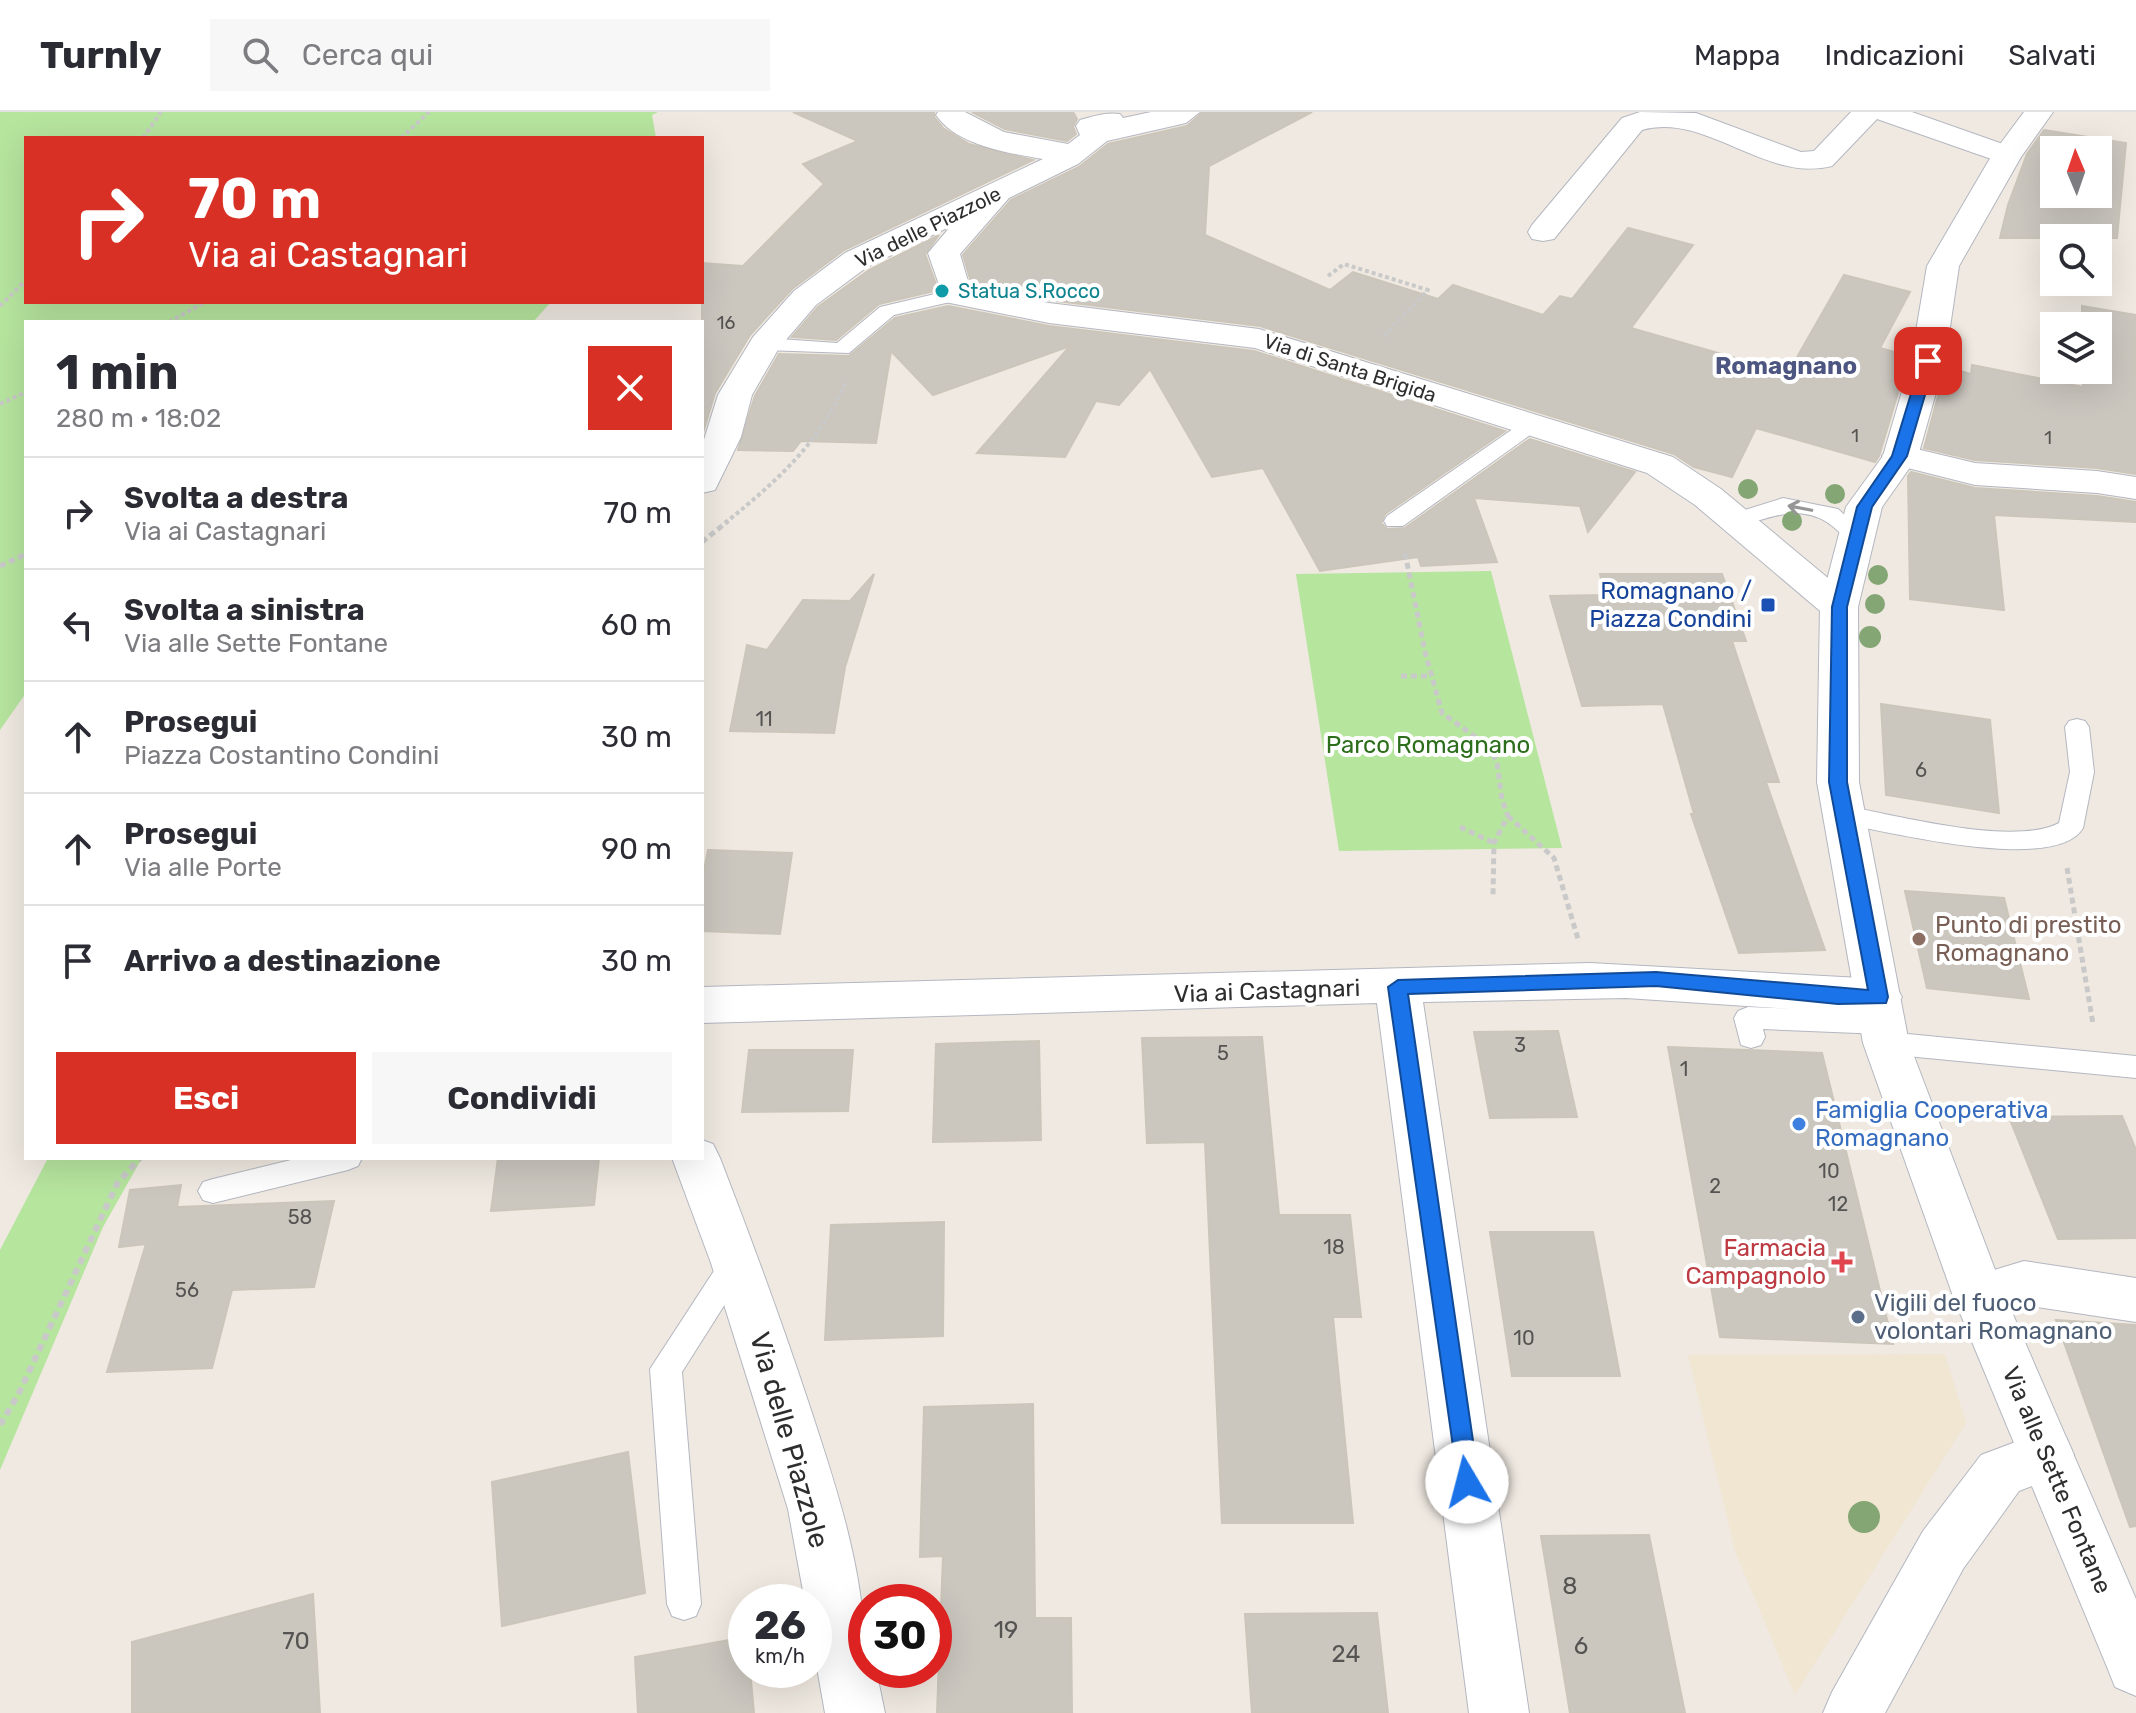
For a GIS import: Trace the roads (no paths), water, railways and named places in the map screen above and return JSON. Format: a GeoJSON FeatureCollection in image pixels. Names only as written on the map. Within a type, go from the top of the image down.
{"type":"FeatureCollection","features":[{"type":"Feature","properties":{"kind":"street","name":"Via delle Piazzole"},"geometry":{"type":"LineString","coordinates":[[704,474],[724,437],[735,395],[765,344],[805,298],[856,260],[997,193],[1090,130],[1176,117],[1186,112]]}},
{"type":"Feature","properties":{"kind":"street"},"geometry":{"type":"LineString","coordinates":[[1543,232],[1632,124],[1654,117],[1686,119],[1798,161],[1822,160],[1867,112]]}},
{"type":"Feature","properties":{"kind":"street"},"geometry":{"type":"LineString","coordinates":[[1885,112],[2007,155]]}},
{"type":"Feature","properties":{"kind":"street","name":"Via alle Sette Fontane"},"geometry":{"type":"LineString","coordinates":[[2039,112],[2007,155],[1943,266],[1928,361],[1900,456],[1864,507],[1839,607],[1838,782],[1883,1021],[1979,1296],[2136,1667]]}},
{"type":"Feature","properties":{"kind":"street"},"geometry":{"type":"LineString","coordinates":[[950,115],[969,130],[992,139],[1090,130]]}},
{"type":"Feature","properties":{"kind":"street"},"geometry":{"type":"LineString","coordinates":[[956,295],[944,253],[997,193]]}},
{"type":"Feature","properties":{"kind":"street","name":"Via di Santa Brigida"},"geometry":{"type":"LineString","coordinates":[[956,295],[1049,313],[1259,339],[1660,465],[1737,520],[1839,607]]}},
{"type":"Feature","properties":{"kind":"street"},"geometry":{"type":"LineString","coordinates":[[1900,456],[1975,474],[2097,482],[2136,488]]}},
{"type":"Feature","properties":{"kind":"street","name":"Via ai Castagnari"},"geometry":{"type":"LineString","coordinates":[[704,1005],[1656,979],[1838,997],[1883,1021]]}},
{"type":"Feature","properties":{"kind":"street"},"geometry":{"type":"LineString","coordinates":[[1398,987],[1499,1713]]}},
{"type":"Feature","properties":{"kind":"street","name":"Via delle Piazzole"},"geometry":{"type":"LineString","coordinates":[[697,1160],[736,1263],[816,1509],[855,1713]]}},
{"type":"Feature","properties":{"kind":"street"},"geometry":{"type":"LineString","coordinates":[[1979,1296],[2024,1283],[2136,1300]]}},
{"type":"Feature","properties":{"kind":"street"},"geometry":{"type":"LineString","coordinates":[[1853,1713],[1943,1550],[2000,1473],[2047,1455]]}},
{"type":"Feature","properties":{"kind":"lane","name":"Via di Santa Brigida"},"geometry":{"type":"LineString","coordinates":[[765,344],[842,349],[887,311],[956,295]]}},
{"type":"Feature","properties":{"kind":"lane"},"geometry":{"type":"LineString","coordinates":[[1395,521],[1530,426]]}},
{"type":"Feature","properties":{"kind":"lane"},"geometry":{"type":"LineString","coordinates":[[1737,520],[1783,505],[1830,514],[1857,536]]}},
{"type":"Feature","properties":{"kind":"lane"},"geometry":{"type":"LineString","coordinates":[[1846,824],[2038,841],[2059,834],[2070,828],[2082,772],[2077,727]]}},
{"type":"Feature","properties":{"kind":"lane"},"geometry":{"type":"LineString","coordinates":[[1751,1037],[1748,1018],[1883,1021],[2136,1067]]}},
{"type":"Feature","properties":{"kind":"lane"},"geometry":{"type":"LineString","coordinates":[[213,1191],[340,1160]]}},
{"type":"Feature","properties":{"kind":"lane"},"geometry":{"type":"LineString","coordinates":[[684,1604],[666,1369],[736,1263]]}},
{"type":"Feature","properties":{"kind":"place","name":"Statua S.Rocco"},"geometry":{"type":"Point","coordinates":[942,291]}},
{"type":"Feature","properties":{"kind":"place","name":"Romagnano / Piazza Condini"},"geometry":{"type":"Point","coordinates":[1768,605]}},
{"type":"Feature","properties":{"kind":"place","name":"Punto di prestito Romagnano"},"geometry":{"type":"Point","coordinates":[1919,939]}},
{"type":"Feature","properties":{"kind":"place","name":"Famiglia Cooperativa Romagnano"},"geometry":{"type":"Point","coordinates":[1799,1124]}},
{"type":"Feature","properties":{"kind":"place","name":"Farmacia Campagnolo"},"geometry":{"type":"Point","coordinates":[1842,1262]}},
{"type":"Feature","properties":{"kind":"place","name":"Vigili del fuoco volontari Romagnano"},"geometry":{"type":"Point","coordinates":[1858,1317]}},
{"type":"Feature","properties":{"kind":"district","name":"Romagnano"},"geometry":{"type":"Point","coordinates":[1786,366]}},
{"type":"Feature","properties":{"kind":"park label","name":"Parco Romagnano"},"geometry":{"type":"Point","coordinates":[1428,745]}}]}
